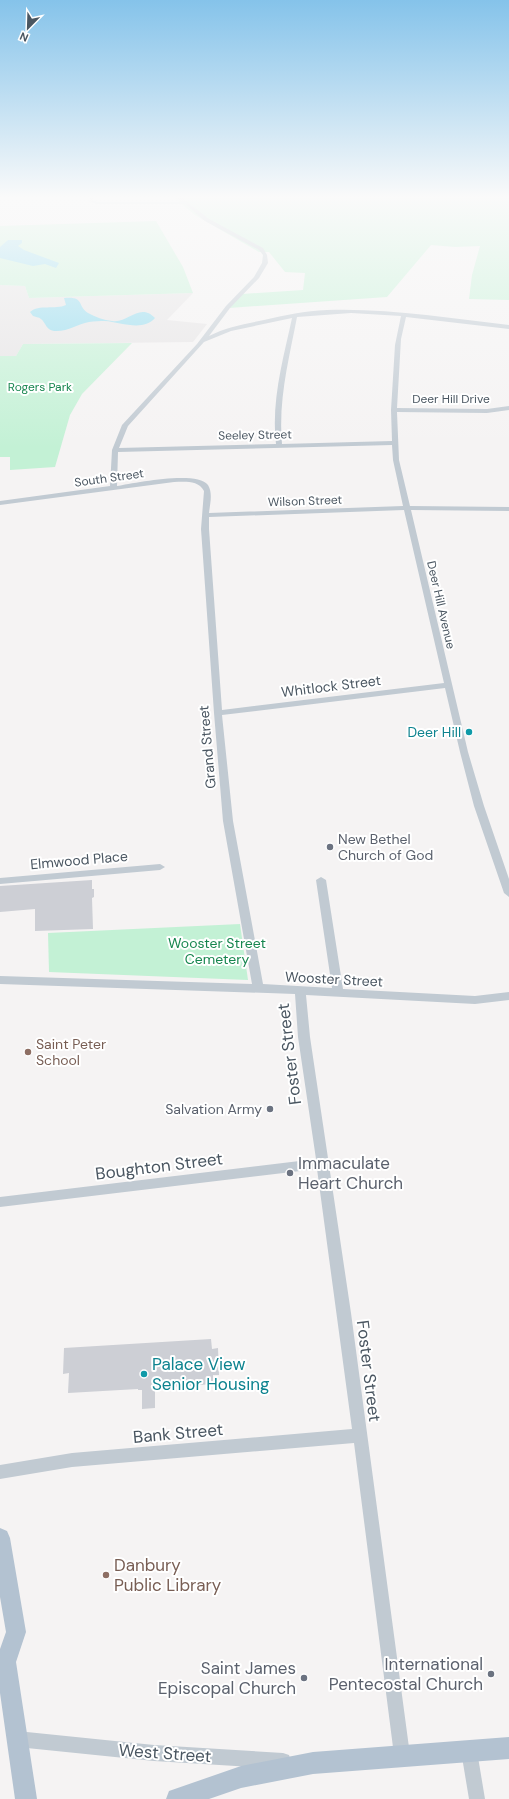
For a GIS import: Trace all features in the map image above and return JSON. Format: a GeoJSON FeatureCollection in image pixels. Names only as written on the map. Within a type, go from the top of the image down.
{"type":"FeatureCollection","features":[{"type":"Feature","properties":{"kind":"main road"},"geometry":{"type":"LineString","coordinates":[[0,1538],[16,1632],[3,1657],[26,1799]]}},
{"type":"Feature","properties":{"kind":"main road","name":"West Street"},"geometry":{"type":"LineString","coordinates":[[177,1799],[240,1777],[313,1763],[509,1748]]}},
{"type":"Feature","properties":{"kind":"street"},"geometry":{"type":"LineString","coordinates":[[113,489],[115,450],[121,432],[131,417],[199,345],[228,308],[254,280]]}},
{"type":"Feature","properties":{"kind":"street"},"geometry":{"type":"LineString","coordinates":[[199,345],[215,334],[230,329],[295,315],[346,312],[404,315],[509,327]]}},
{"type":"Feature","properties":{"kind":"street"},"geometry":{"type":"LineString","coordinates":[[279,445],[276,431],[278,397],[295,315]]}},
{"type":"Feature","properties":{"kind":"street","name":"Deer Hill Avenue"},"geometry":{"type":"LineString","coordinates":[[404,315],[399,332],[394,410],[396,460],[464,752],[479,806],[509,893]]}},
{"type":"Feature","properties":{"kind":"street"},"geometry":{"type":"LineString","coordinates":[[434,318],[509,321]]}},
{"type":"Feature","properties":{"kind":"street"},"geometry":{"type":"LineString","coordinates":[[215,324],[230,329]]}},
{"type":"Feature","properties":{"kind":"street"},"geometry":{"type":"LineString","coordinates":[[501,326],[509,335]]}},
{"type":"Feature","properties":{"kind":"street","name":"Deer Hill Drive"},"geometry":{"type":"LineString","coordinates":[[394,410],[487,410],[509,408]]}},
{"type":"Feature","properties":{"kind":"street","name":"Seeley Street"},"geometry":{"type":"LineString","coordinates":[[115,450],[395,442]]}},
{"type":"Feature","properties":{"kind":"street","name":"South Street"},"geometry":{"type":"LineString","coordinates":[[0,503],[174,480],[197,481],[204,485],[207,491],[206,501]]}},
{"type":"Feature","properties":{"kind":"street","name":"Grand Street"},"geometry":{"type":"LineString","coordinates":[[206,501],[205,528],[218,713],[228,821],[258,988]]}},
{"type":"Feature","properties":{"kind":"street","name":"Wilson Street"},"geometry":{"type":"LineString","coordinates":[[206,515],[406,508],[509,509]]}},
{"type":"Feature","properties":{"kind":"street","name":"Whitlock Street"},"geometry":{"type":"LineString","coordinates":[[218,713],[448,684]]}},
{"type":"Feature","properties":{"kind":"street","name":"Elmwood Place"},"geometry":{"type":"LineString","coordinates":[[0,881],[160,867]]}},
{"type":"Feature","properties":{"kind":"street"},"geometry":{"type":"LineString","coordinates":[[321,880],[338,994]]}},
{"type":"Feature","properties":{"kind":"street","name":"Wooster Street"},"geometry":{"type":"LineString","coordinates":[[0,980],[258,988],[338,994],[474,1000],[509,1004]]}},
{"type":"Feature","properties":{"kind":"street","name":"Foster Street"},"geometry":{"type":"LineString","coordinates":[[300,991],[304,1037],[402,1755]]}},
{"type":"Feature","properties":{"kind":"street","name":"Wooster Street"},"geometry":{"type":"LineString","coordinates":[[474,1000],[509,996]]}},
{"type":"Feature","properties":{"kind":"street","name":"Boughton Street"},"geometry":{"type":"LineString","coordinates":[[0,1202],[322,1163]]}},
{"type":"Feature","properties":{"kind":"street","name":"Bank Street"},"geometry":{"type":"LineString","coordinates":[[0,1472],[72,1460],[359,1435]]}},
{"type":"Feature","properties":{"kind":"street","name":"West Street"},"geometry":{"type":"LineString","coordinates":[[17,1739],[154,1753],[313,1763]]}},
{"type":"Feature","properties":{"kind":"street"},"geometry":{"type":"LineString","coordinates":[[469,1751],[477,1799]]}},
{"type":"Feature","properties":{"kind":"shaded area"},"geometry":{"type":"Polygon","coordinates":[[[0,285],[25,286],[29,298],[193,293],[167,320],[207,324],[193,342],[23,344],[16,356],[0,356],[0,285]]]}},
{"type":"Feature","properties":{"kind":"green space"},"geometry":{"type":"Polygon","coordinates":[[[0,280],[188,280],[193,293],[29,298],[25,286],[0,285],[0,280]]]}},
{"type":"Feature","properties":{"kind":"green space"},"geometry":{"type":"Polygon","coordinates":[[[304,280],[401,280],[387,297],[229,308],[242,294],[303,290],[304,280]]]}},
{"type":"Feature","properties":{"kind":"green space"},"geometry":{"type":"Polygon","coordinates":[[[471,280],[509,280],[509,300],[469,299],[471,280]]]}},
{"type":"Feature","properties":{"kind":"green space","name":"Rogers Park"},"geometry":{"type":"Polygon","coordinates":[[[132,343],[82,394],[70,415],[55,467],[10,470],[10,457],[0,457],[0,356],[16,356],[23,344],[132,343]]]}},
{"type":"Feature","properties":{"kind":"green space","name":"Wooster Street Cemetery"},"geometry":{"type":"Polygon","coordinates":[[[240,924],[248,980],[49,972],[48,933],[240,924]]]}},
{"type":"Feature","properties":{"kind":"water"},"geometry":{"type":"Polygon","coordinates":[[[64,298],[78,300],[88,313],[106,320],[123,320],[144,312],[155,318],[144,325],[95,321],[64,330],[54,331],[49,329],[41,319],[33,316],[30,312],[38,308],[66,305],[64,298]]]}},
{"type":"Feature","properties":{"kind":"building"},"geometry":{"type":"Polygon","coordinates":[[[92,880],[92,889],[94,889],[94,897],[92,898],[93,929],[35,931],[35,909],[0,912],[0,886],[92,880]]]}},
{"type":"Feature","properties":{"kind":"building","name":"Palace View Senior Housing"},"geometry":{"type":"Polygon","coordinates":[[[211,1339],[212,1349],[218,1348],[219,1375],[213,1375],[213,1384],[155,1389],[155,1408],[142,1409],[142,1390],[138,1389],[68,1393],[69,1373],[63,1374],[64,1348],[211,1339]]]}},
{"type":"Feature","properties":{"kind":"place","name":"Deer Hill"},"geometry":{"type":"Point","coordinates":[469,732]}},
{"type":"Feature","properties":{"kind":"place","name":"New Bethel Church of God"},"geometry":{"type":"Point","coordinates":[330,847]}},
{"type":"Feature","properties":{"kind":"place","name":"Saint Peter School"},"geometry":{"type":"Point","coordinates":[28,1052]}},
{"type":"Feature","properties":{"kind":"place","name":"Salvation Army"},"geometry":{"type":"Point","coordinates":[270,1109]}},
{"type":"Feature","properties":{"kind":"place","name":"Immaculate Heart Church"},"geometry":{"type":"Point","coordinates":[290,1173]}},
{"type":"Feature","properties":{"kind":"place","name":"Palace View Senior Housing"},"geometry":{"type":"Point","coordinates":[144,1374]}},
{"type":"Feature","properties":{"kind":"place","name":"Danbury Public Library"},"geometry":{"type":"Point","coordinates":[106,1575]}},
{"type":"Feature","properties":{"kind":"place","name":"International Pentecostal Church"},"geometry":{"type":"Point","coordinates":[491,1674]}},
{"type":"Feature","properties":{"kind":"place","name":"Saint James Episcopal Church"},"geometry":{"type":"Point","coordinates":[304,1678]}}]}
